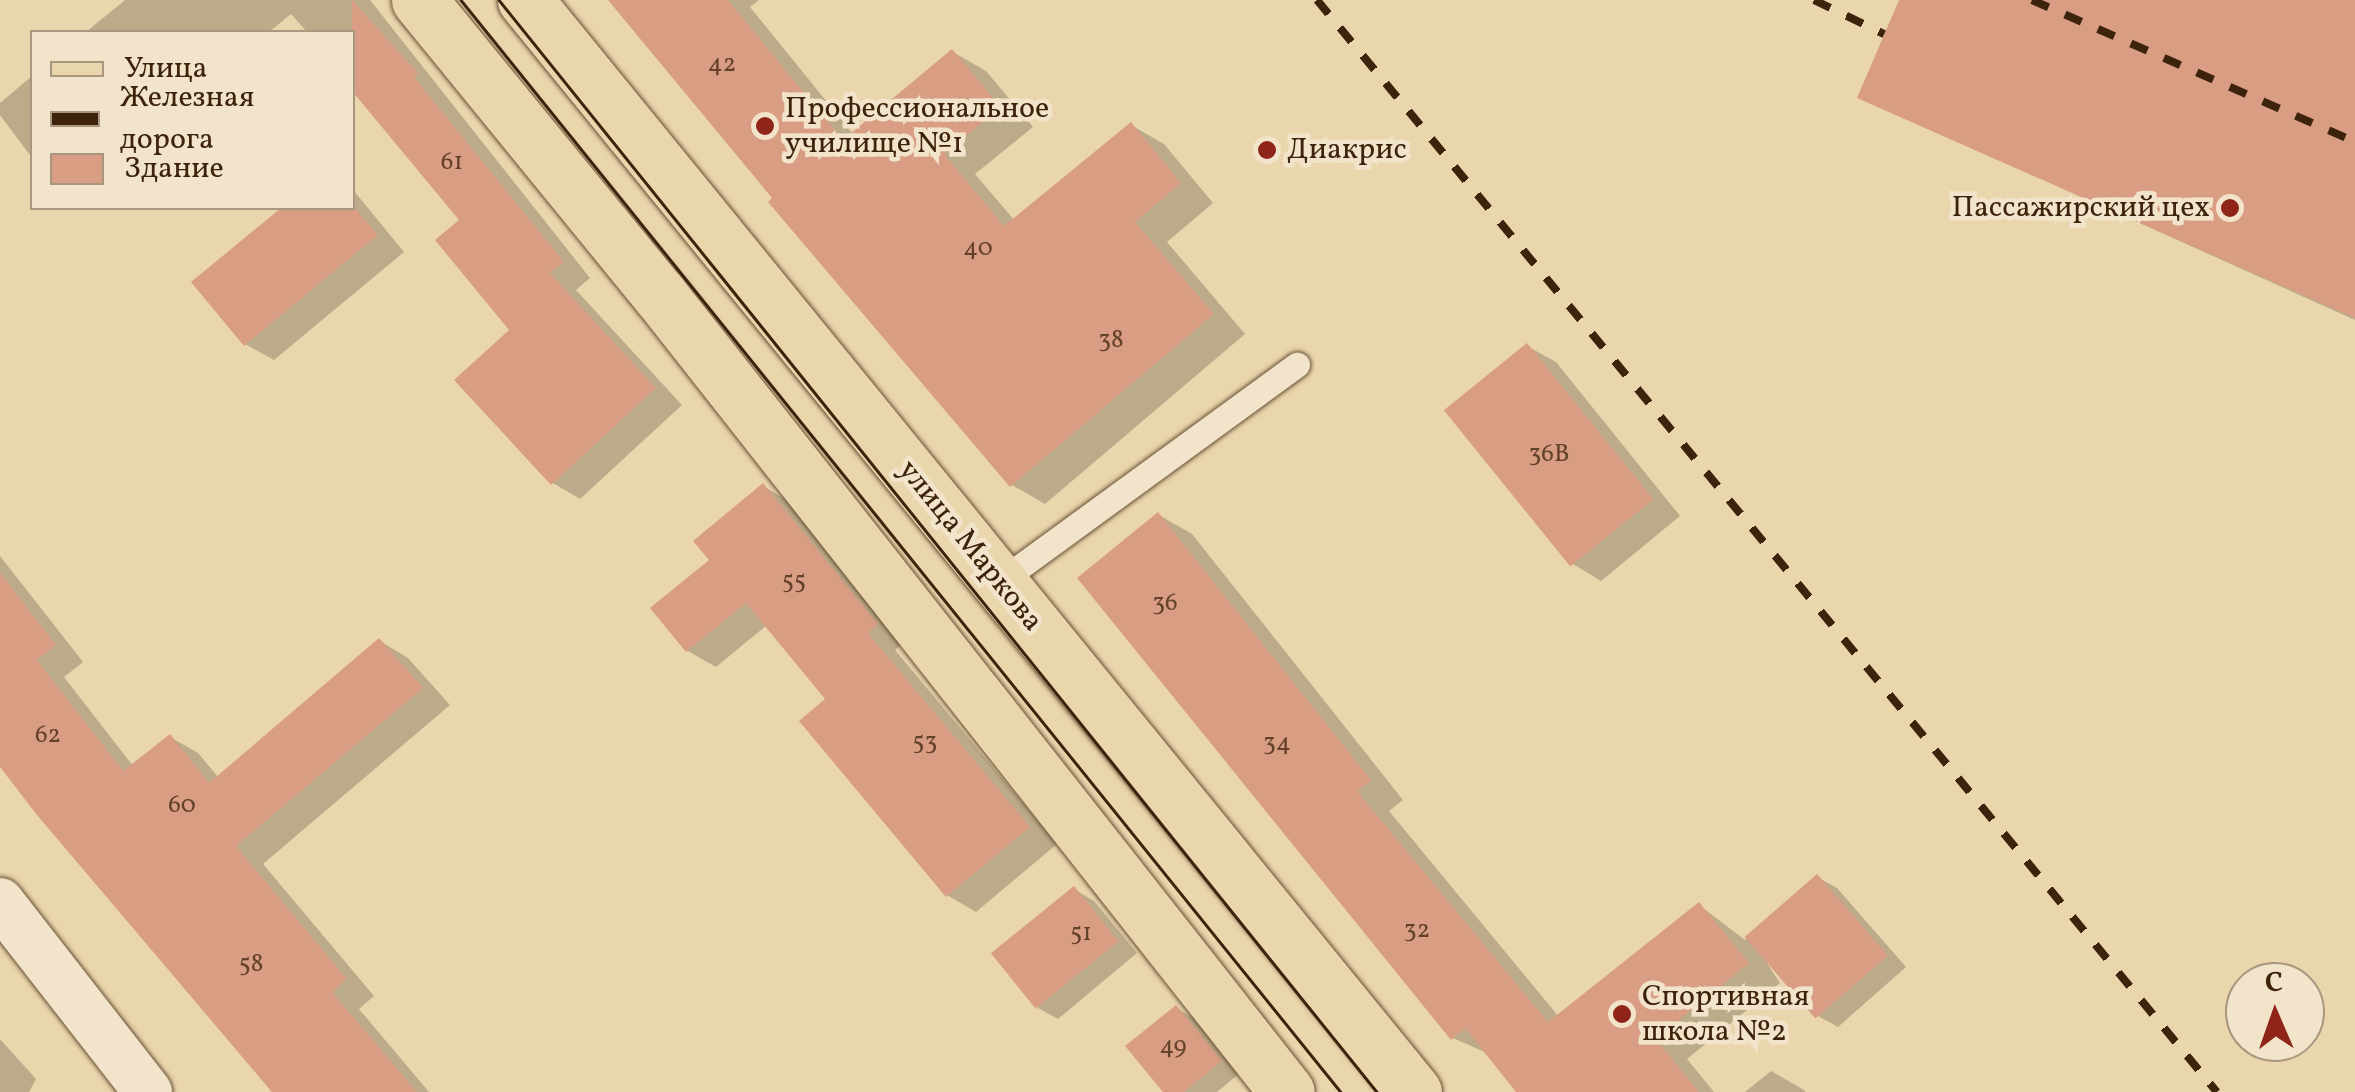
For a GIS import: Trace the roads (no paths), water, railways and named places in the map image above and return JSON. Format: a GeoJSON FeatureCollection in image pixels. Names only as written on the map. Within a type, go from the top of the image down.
{"type":"FeatureCollection","features":[{"type":"Feature","properties":{"kind":"main road"},"geometry":{"type":"LineString","coordinates":[[419,0],[660,294],[1287,1092]]}},
{"type":"Feature","properties":{"kind":"main road","name":"улица Маркова"},"geometry":{"type":"LineString","coordinates":[[525,0],[1414,1092]]}},
{"type":"Feature","properties":{"kind":"street"},"geometry":{"type":"LineString","coordinates":[[0,902],[148,1092]]}},
{"type":"Feature","properties":{"kind":"lane"},"geometry":{"type":"LineString","coordinates":[[999,582],[1296,365]]}},
{"type":"Feature","properties":{"kind":"tram line"},"geometry":{"type":"LineString","coordinates":[[461,0],[1341,1092]]}},
{"type":"Feature","properties":{"kind":"tram line"},"geometry":{"type":"LineString","coordinates":[[499,0],[1377,1092]]}},
{"type":"Feature","properties":{"kind":"railway"},"geometry":{"type":"LineString","coordinates":[[1317,0],[2217,1092]]}},
{"type":"Feature","properties":{"kind":"railway"},"geometry":{"type":"LineString","coordinates":[[1814,0],[1884,34]]}},
{"type":"Feature","properties":{"kind":"railway"},"geometry":{"type":"LineString","coordinates":[[2032,0],[2355,142]]}},
{"type":"Feature","properties":{"kind":"place","name":"Профессиональное училище №1"},"geometry":{"type":"Point","coordinates":[765,126]}},
{"type":"Feature","properties":{"kind":"place","name":"Диакрис"},"geometry":{"type":"Point","coordinates":[1267,150]}},
{"type":"Feature","properties":{"kind":"place","name":"Пассажирский цех"},"geometry":{"type":"Point","coordinates":[2230,208]}},
{"type":"Feature","properties":{"kind":"place","name":"Спортивная школа №2"},"geometry":{"type":"Point","coordinates":[1622,1014]}}]}
